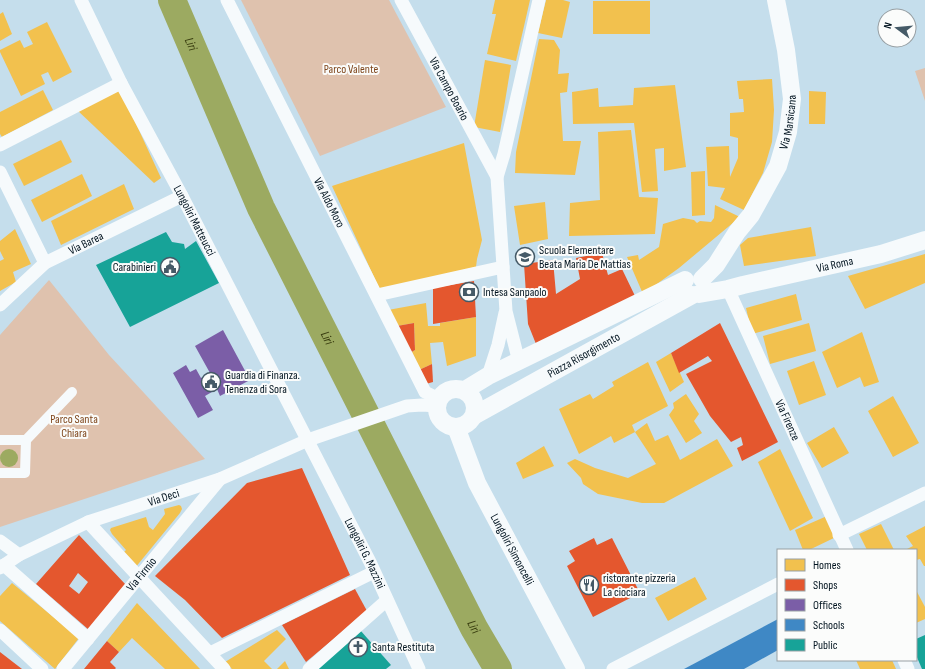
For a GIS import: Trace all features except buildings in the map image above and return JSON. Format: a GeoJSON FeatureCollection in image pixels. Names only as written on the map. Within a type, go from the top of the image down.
{"type":"FeatureCollection","features":[{"type":"Feature","properties":{"kind":"main road","name":"Via Marsicana"},"geometry":{"type":"LineString","coordinates":[[694,284],[717,253],[751,215],[778,166],[788,132],[792,99],[786,50],[776,0]]}},
{"type":"Feature","properties":{"kind":"main road","name":"Via Marsicana"},"geometry":{"type":"LineString","coordinates":[[694,284],[716,264],[737,232]]}},
{"type":"Feature","properties":{"kind":"main road","name":"Via Roma"},"geometry":{"type":"LineString","coordinates":[[735,287],[882,254],[925,240]]}},
{"type":"Feature","properties":{"kind":"main road"},"geometry":{"type":"LineString","coordinates":[[716,264],[721,277],[735,287]]}},
{"type":"Feature","properties":{"kind":"main road"},"geometry":{"type":"LineString","coordinates":[[694,284],[735,287]]}},
{"type":"Feature","properties":{"kind":"main road","name":"Piazza Risorgimento"},"geometry":{"type":"LineString","coordinates":[[465,390],[488,376],[694,284]]}},
{"type":"Feature","properties":{"kind":"main road","name":"Piazza Risorgimento"},"geometry":{"type":"LineString","coordinates":[[475,415],[508,397],[694,284]]}},
{"type":"Feature","properties":{"kind":"main road"},"geometry":{"type":"LineString","coordinates":[[508,397],[518,380],[519,362]]}},
{"type":"Feature","properties":{"kind":"main road"},"geometry":{"type":"LineString","coordinates":[[453,388],[465,390],[473,398],[476,409],[475,415],[467,424],[456,427],[451,426],[442,421],[437,411],[438,402],[442,394],[453,388]]}},
{"type":"Feature","properties":{"kind":"main road","name":"Lungoliri Simoncelli"},"geometry":{"type":"LineString","coordinates":[[456,427],[477,483],[576,669]]}},
{"type":"Feature","properties":{"kind":"street","name":"Lungoliri Matteucci"},"geometry":{"type":"LineString","coordinates":[[81,0],[121,83],[182,196],[308,440]]}},
{"type":"Feature","properties":{"kind":"street","name":"Via Aldo Moro"},"geometry":{"type":"LineString","coordinates":[[227,0],[425,392],[438,402]]}},
{"type":"Feature","properties":{"kind":"street","name":"Via Campo Boario"},"geometry":{"type":"LineString","coordinates":[[401,0],[496,177]]}},
{"type":"Feature","properties":{"kind":"street"},"geometry":{"type":"LineString","coordinates":[[519,362],[506,312],[496,177],[504,154],[539,0]]}},
{"type":"Feature","properties":{"kind":"street"},"geometry":{"type":"LineString","coordinates":[[0,145],[121,83]]}},
{"type":"Feature","properties":{"kind":"street"},"geometry":{"type":"LineString","coordinates":[[0,172],[45,263]]}},
{"type":"Feature","properties":{"kind":"street","name":"Via Barea"},"geometry":{"type":"LineString","coordinates":[[0,306],[45,263],[182,196]]}},
{"type":"Feature","properties":{"kind":"street"},"geometry":{"type":"LineString","coordinates":[[377,296],[503,267]]}},
{"type":"Feature","properties":{"kind":"street","name":"Via Firenze"},"geometry":{"type":"LineString","coordinates":[[735,287],[846,549]]}},
{"type":"Feature","properties":{"kind":"street"},"geometry":{"type":"LineString","coordinates":[[488,376],[498,345],[506,312]]}},
{"type":"Feature","properties":{"kind":"street"},"geometry":{"type":"LineString","coordinates":[[0,473],[25,473],[26,440],[72,392]]}},
{"type":"Feature","properties":{"kind":"street","name":"Via Deci"},"geometry":{"type":"LineString","coordinates":[[2,566],[19,555],[88,522],[220,479],[308,440],[407,406],[438,402]]}},
{"type":"Feature","properties":{"kind":"street"},"geometry":{"type":"LineString","coordinates":[[0,440],[26,440]]}},
{"type":"Feature","properties":{"kind":"street","name":"Lungoliri G. Mazzini"},"geometry":{"type":"LineString","coordinates":[[308,440],[374,572],[419,669]]}},
{"type":"Feature","properties":{"kind":"street","name":"Via Firmio"},"geometry":{"type":"LineString","coordinates":[[63,669],[220,479]]}},
{"type":"Feature","properties":{"kind":"street"},"geometry":{"type":"LineString","coordinates":[[839,535],[925,493]]}},
{"type":"Feature","properties":{"kind":"street"},"geometry":{"type":"LineString","coordinates":[[88,522],[138,578],[224,669]]}},
{"type":"Feature","properties":{"kind":"street"},"geometry":{"type":"LineString","coordinates":[[0,541],[19,555]]}},
{"type":"Feature","properties":{"kind":"street"},"geometry":{"type":"LineString","coordinates":[[2,566],[88,639]]}},
{"type":"Feature","properties":{"kind":"street"},"geometry":{"type":"LineString","coordinates":[[210,653],[374,572]]}},
{"type":"Feature","properties":{"kind":"street"},"geometry":{"type":"LineString","coordinates":[[613,669],[777,585]]}},
{"type":"Feature","properties":{"kind":"street"},"geometry":{"type":"LineString","coordinates":[[309,669],[387,600]]}},
{"type":"Feature","properties":{"kind":"street"},"geometry":{"type":"LineString","coordinates":[[0,630],[42,669]]}},
{"type":"Feature","properties":{"kind":"green space","name":"Parco Valente"},"geometry":{"type":"Polygon","coordinates":[[[241,0],[389,0],[446,107],[320,156],[241,0]]]}},
{"type":"Feature","properties":{"kind":"green space"},"geometry":{"type":"Polygon","coordinates":[[[925,68],[925,101],[915,71],[925,68]]]}},
{"type":"Feature","properties":{"kind":"green space","name":"Parco Santa Chiara"},"geometry":{"type":"Polygon","coordinates":[[[49,280],[109,355],[205,459],[0,527],[0,335],[49,280]]]}},
{"type":"Feature","properties":{"kind":"shaded area"},"geometry":{"type":"Polygon","coordinates":[[[9,449],[15,452],[18,458],[15,464],[9,467],[3,464],[0,458],[3,452],[9,449]]]}},
{"type":"Feature","properties":{"kind":"waterway","name":"Liri"},"geometry":{"type":"LineString","coordinates":[[172,0],[261,208],[474,628],[498,669]]}},
{"type":"Feature","properties":{"kind":"place","name":"Scuola Elementare Beata Maria De Mattias"},"geometry":{"type":"Point","coordinates":[525,257]}},
{"type":"Feature","properties":{"kind":"place","name":"Carabinieri"},"geometry":{"type":"Point","coordinates":[170,267]}},
{"type":"Feature","properties":{"kind":"place","name":"Intesa Sanpaolo"},"geometry":{"type":"Point","coordinates":[469,292]}},
{"type":"Feature","properties":{"kind":"place","name":"Guardia di Finanza. Tenenza di Sora"},"geometry":{"type":"Point","coordinates":[211,382]}},
{"type":"Feature","properties":{"kind":"place","name":"ristorante pizzeria La ciociara"},"geometry":{"type":"Point","coordinates":[589,585]}},
{"type":"Feature","properties":{"kind":"place","name":"Santa Restituta"},"geometry":{"type":"Point","coordinates":[358,647]}}]}
